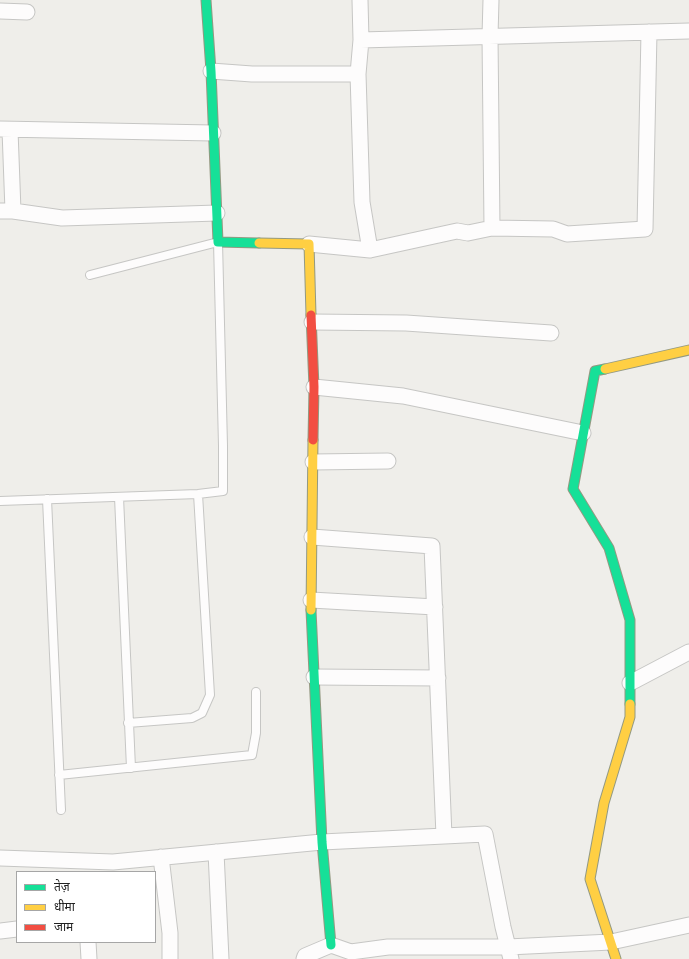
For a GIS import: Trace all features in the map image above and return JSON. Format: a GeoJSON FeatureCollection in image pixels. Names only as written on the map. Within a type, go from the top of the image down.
{"type":"FeatureCollection","features":[{"type":"Feature","properties":{"kind":"street"},"geometry":{"type":"LineString","coordinates":[[206,0],[211,71],[218,242],[309,244],[370,250],[457,231],[468,233],[492,228],[553,229],[567,234],[645,229],[649,32]]}},
{"type":"Feature","properties":{"kind":"street"},"geometry":{"type":"LineString","coordinates":[[360,0],[361,40],[358,74],[362,202],[370,250]]}},
{"type":"Feature","properties":{"kind":"street"},"geometry":{"type":"LineString","coordinates":[[491,0],[492,228]]}},
{"type":"Feature","properties":{"kind":"street"},"geometry":{"type":"LineString","coordinates":[[0,11],[27,12]]}},
{"type":"Feature","properties":{"kind":"street"},"geometry":{"type":"LineString","coordinates":[[361,40],[689,31]]}},
{"type":"Feature","properties":{"kind":"street"},"geometry":{"type":"LineString","coordinates":[[211,71],[252,74],[358,74]]}},
{"type":"Feature","properties":{"kind":"street"},"geometry":{"type":"LineString","coordinates":[[213,133],[5,129],[6,211],[62,218],[217,213]]}},
{"type":"Feature","properties":{"kind":"street"},"geometry":{"type":"LineString","coordinates":[[309,244],[314,387],[311,600],[322,842],[331,945]]}},
{"type":"Feature","properties":{"kind":"street"},"geometry":{"type":"LineString","coordinates":[[312,322],[406,324],[551,333]]}},
{"type":"Feature","properties":{"kind":"street"},"geometry":{"type":"LineString","coordinates":[[616,959],[590,879],[604,804],[630,717],[630,620],[609,548],[573,489],[595,371],[689,350]]}},
{"type":"Feature","properties":{"kind":"street"},"geometry":{"type":"LineString","coordinates":[[314,387],[404,396],[583,434]]}},
{"type":"Feature","properties":{"kind":"street"},"geometry":{"type":"LineString","coordinates":[[313,462],[388,461]]}},
{"type":"Feature","properties":{"kind":"street"},"geometry":{"type":"LineString","coordinates":[[312,537],[432,546],[444,836]]}},
{"type":"Feature","properties":{"kind":"street"},"geometry":{"type":"LineString","coordinates":[[311,600],[434,607]]}},
{"type":"Feature","properties":{"kind":"street"},"geometry":{"type":"LineString","coordinates":[[630,683],[689,652]]}},
{"type":"Feature","properties":{"kind":"street"},"geometry":{"type":"LineString","coordinates":[[314,677],[438,678]]}},
{"type":"Feature","properties":{"kind":"street"},"geometry":{"type":"LineString","coordinates":[[0,858],[88,866],[161,857],[322,842],[485,834],[509,953]]}},
{"type":"Feature","properties":{"kind":"street"},"geometry":{"type":"LineString","coordinates":[[216,852],[221,959]]}},
{"type":"Feature","properties":{"kind":"street"},"geometry":{"type":"LineString","coordinates":[[161,857],[170,933],[170,959]]}},
{"type":"Feature","properties":{"kind":"street"},"geometry":{"type":"LineString","coordinates":[[331,945],[351,956],[388,947],[509,953],[610,942],[689,925]]}},
{"type":"Feature","properties":{"kind":"street"},"geometry":{"type":"LineString","coordinates":[[0,931],[16,929]]}},
{"type":"Feature","properties":{"kind":"street"},"geometry":{"type":"LineString","coordinates":[[88,943],[89,959]]}},
{"type":"Feature","properties":{"kind":"street"},"geometry":{"type":"LineString","coordinates":[[304,959],[304,956],[331,945]]}},
{"type":"Feature","properties":{"kind":"lane"},"geometry":{"type":"LineString","coordinates":[[0,501],[223,492],[218,242],[90,275]]}},
{"type":"Feature","properties":{"kind":"lane"},"geometry":{"type":"LineString","coordinates":[[128,723],[192,718],[202,713],[210,695],[198,494]]}},
{"type":"Feature","properties":{"kind":"lane"},"geometry":{"type":"LineString","coordinates":[[119,497],[131,768]]}},
{"type":"Feature","properties":{"kind":"lane"},"geometry":{"type":"LineString","coordinates":[[47,499],[61,810]]}},
{"type":"Feature","properties":{"kind":"lane"},"geometry":{"type":"LineString","coordinates":[[59,775],[252,755],[256,733],[256,692]]}},
{"type":"Feature","properties":{"kind":"traffic: fast"},"geometry":{"type":"LineString","coordinates":[[206,0],[211,71],[218,242],[259,243]]}},
{"type":"Feature","properties":{"kind":"traffic: fast"},"geometry":{"type":"LineString","coordinates":[[605,369],[595,371],[573,489],[609,548],[630,620],[630,704]]}},
{"type":"Feature","properties":{"kind":"traffic: fast"},"geometry":{"type":"LineString","coordinates":[[311,610],[322,842],[331,945]]}},
{"type":"Feature","properties":{"kind":"traffic: slow"},"geometry":{"type":"LineString","coordinates":[[259,243],[309,244],[311,315]]}},
{"type":"Feature","properties":{"kind":"traffic: slow"},"geometry":{"type":"LineString","coordinates":[[605,369],[689,350]]}},
{"type":"Feature","properties":{"kind":"traffic: slow"},"geometry":{"type":"LineString","coordinates":[[311,610],[313,440]]}},
{"type":"Feature","properties":{"kind":"traffic: slow"},"geometry":{"type":"LineString","coordinates":[[616,959],[590,879],[604,803],[630,717],[630,704]]}},
{"type":"Feature","properties":{"kind":"traffic: jam"},"geometry":{"type":"LineString","coordinates":[[311,315],[314,387],[313,440]]}}]}
